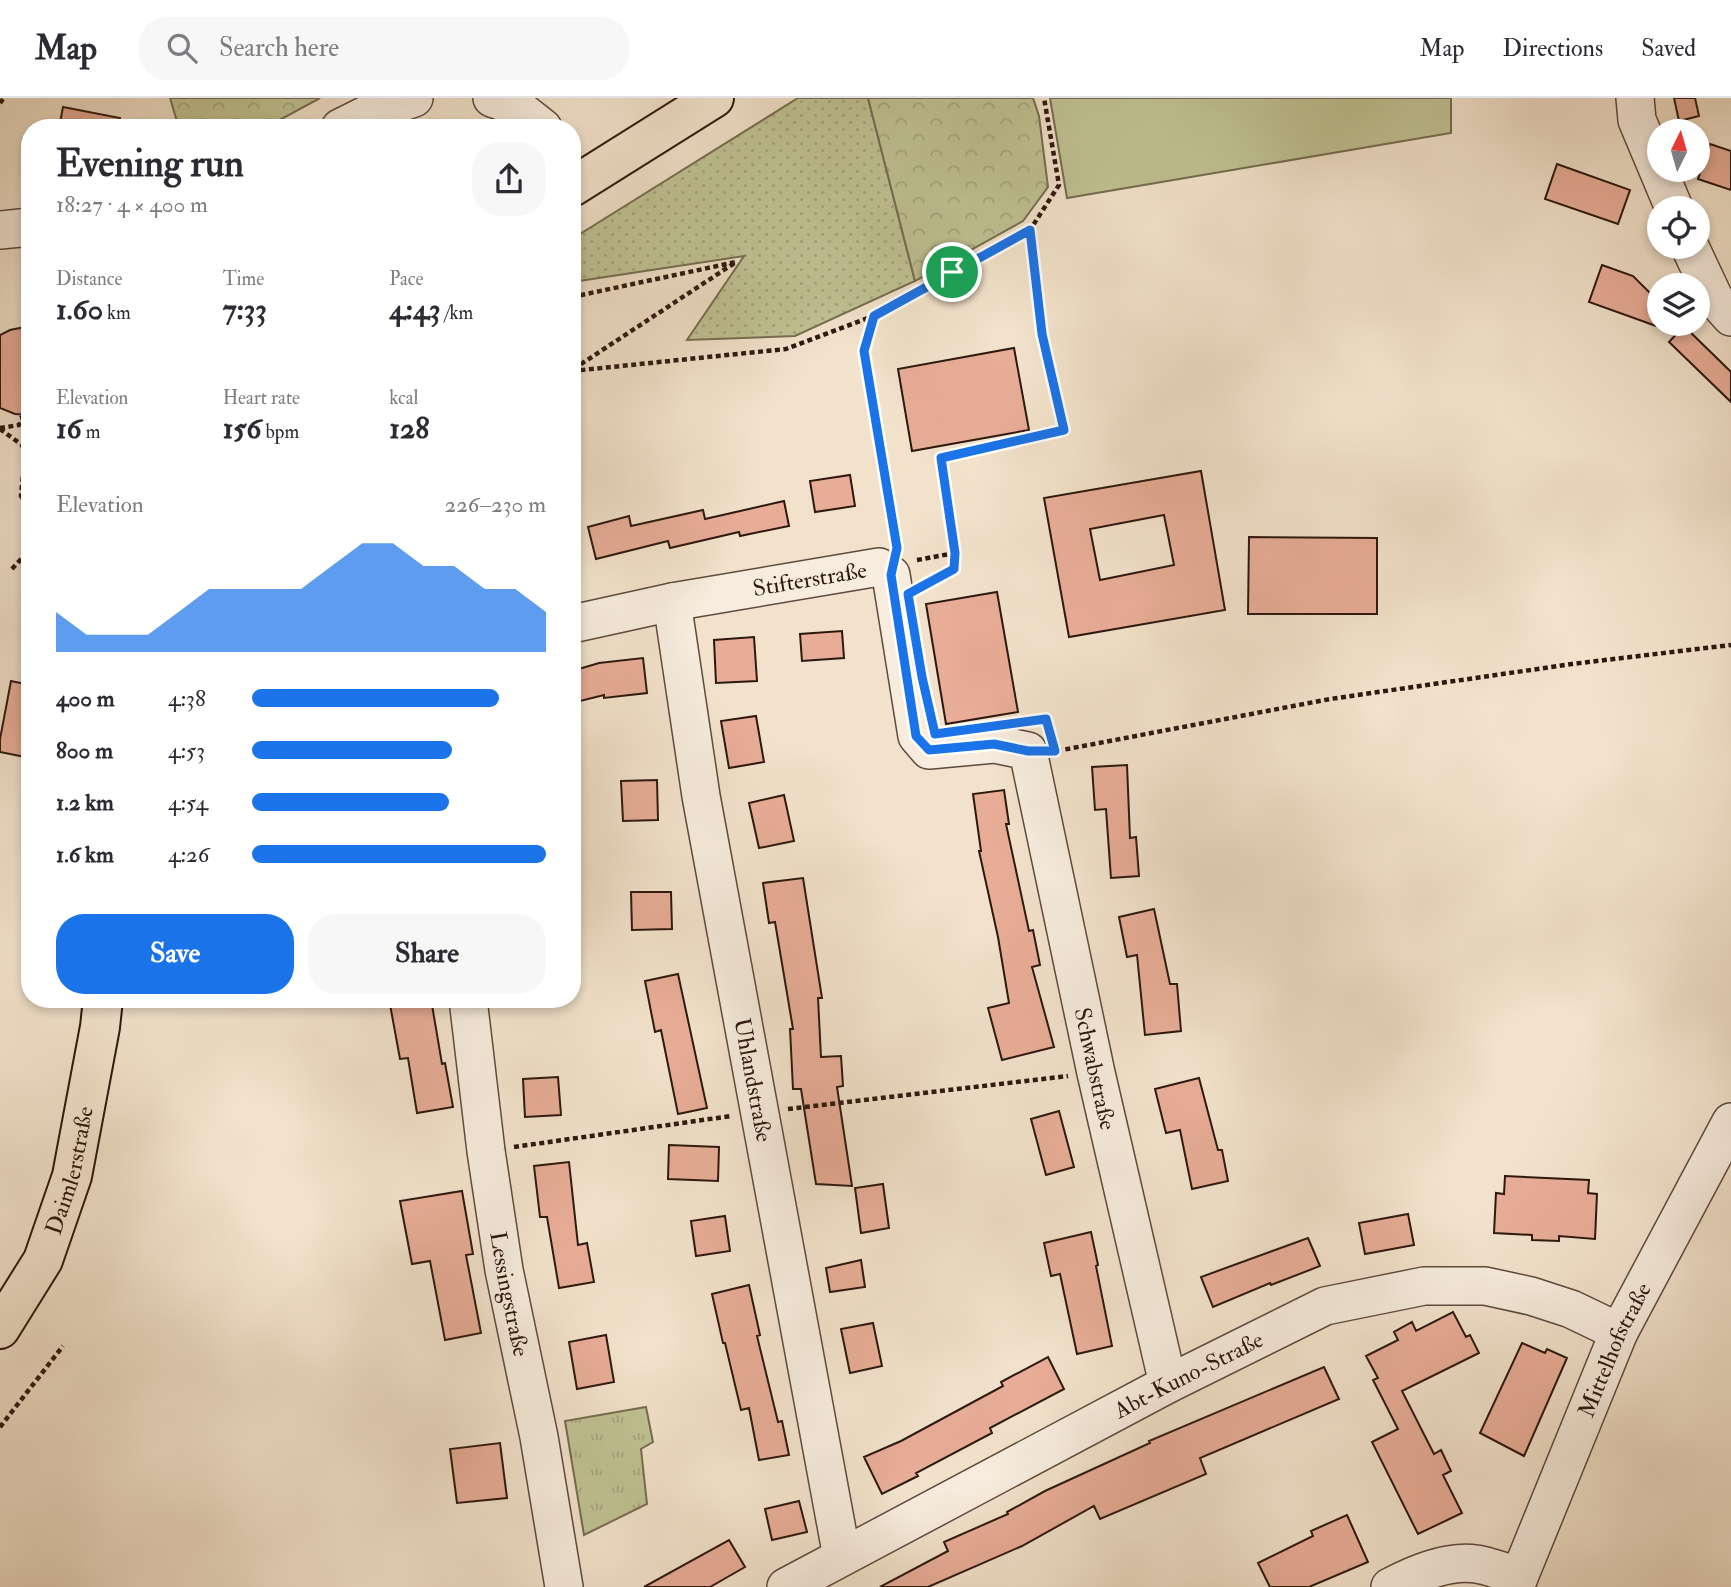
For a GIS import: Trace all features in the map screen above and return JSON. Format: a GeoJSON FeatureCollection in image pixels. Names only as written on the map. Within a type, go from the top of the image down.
{"type":"FeatureCollection","features":[{"type":"Feature","properties":{"kind":"main road"},"geometry":{"type":"LineString","coordinates":[[581,173],[714,98]]}},
{"type":"Feature","properties":{"kind":"main road","name":"Daimlerstraße"},"geometry":{"type":"LineString","coordinates":[[0,1329],[43,1260],[72,1176],[102,1008]]}},
{"type":"Feature","properties":{"kind":"street"},"geometry":{"type":"LineString","coordinates":[[358,119],[414,98]]}},
{"type":"Feature","properties":{"kind":"street"},"geometry":{"type":"LineString","coordinates":[[492,98],[515,106],[532,119]]}},
{"type":"Feature","properties":{"kind":"street"},"geometry":{"type":"LineString","coordinates":[[1635,98],[1637,120],[1669,196]]}},
{"type":"Feature","properties":{"kind":"street"},"geometry":{"type":"LineString","coordinates":[[0,230],[21,228]]}},
{"type":"Feature","properties":{"kind":"street"},"geometry":{"type":"LineString","coordinates":[[1696,259],[1714,298],[1731,317]]}},
{"type":"Feature","properties":{"kind":"street","name":"Stifterstraße"},"geometry":{"type":"LineString","coordinates":[[581,622],[672,602],[879,567],[909,574],[916,736],[929,750],[994,744],[1031,736]]}},
{"type":"Feature","properties":{"kind":"street","name":"Uhlandstraße"},"geometry":{"type":"LineString","coordinates":[[672,602],[701,796],[842,1557]]}},
{"type":"Feature","properties":{"kind":"street","name":"Schwabstraße"},"geometry":{"type":"LineString","coordinates":[[1031,736],[1096,1073],[1168,1384]]}},
{"type":"Feature","properties":{"kind":"street","name":"Lessingstraße"},"geometry":{"type":"LineString","coordinates":[[469,1008],[486,1151],[504,1270],[539,1437],[564,1587]]}},
{"type":"Feature","properties":{"kind":"street","name":"Mittelhofstraße"},"geometry":{"type":"LineString","coordinates":[[1517,1582],[1619,1332],[1731,1122]]}},
{"type":"Feature","properties":{"kind":"street","name":"Abt-Kuno-Straße"},"geometry":{"type":"LineString","coordinates":[[786,1587],[1168,1384],[1325,1306],[1424,1286],[1485,1286],[1531,1296],[1570,1309],[1619,1332]]}},
{"type":"Feature","properties":{"kind":"street"},"geometry":{"type":"LineString","coordinates":[[1390,1587],[1442,1566],[1473,1563],[1517,1582]]}},
{"type":"Feature","properties":{"kind":"path"},"geometry":{"type":"LineString","coordinates":[[0,103],[4,98]]}},
{"type":"Feature","properties":{"kind":"path"},"geometry":{"type":"LineString","coordinates":[[581,369],[786,349],[874,316],[1030,230],[1059,185],[1044,98]]}},
{"type":"Feature","properties":{"kind":"path"},"geometry":{"type":"LineString","coordinates":[[909,574],[954,569],[955,553],[941,458],[1064,430],[1042,334],[1030,230]]}},
{"type":"Feature","properties":{"kind":"path"},"geometry":{"type":"LineString","coordinates":[[581,295],[736,262],[581,364]]}},
{"type":"Feature","properties":{"kind":"path"},"geometry":{"type":"LineString","coordinates":[[874,316],[864,351],[897,548],[909,574]]}},
{"type":"Feature","properties":{"kind":"path"},"geometry":{"type":"LineString","coordinates":[[0,428],[21,422]]}},
{"type":"Feature","properties":{"kind":"path"},"geometry":{"type":"LineString","coordinates":[[0,428],[21,443]]}},
{"type":"Feature","properties":{"kind":"path"},"geometry":{"type":"LineString","coordinates":[[909,574],[955,553]]}},
{"type":"Feature","properties":{"kind":"path"},"geometry":{"type":"LineString","coordinates":[[12,569],[21,559]]}},
{"type":"Feature","properties":{"kind":"path"},"geometry":{"type":"LineString","coordinates":[[1031,736],[1046,719],[1055,751],[1330,699],[1572,664],[1731,645]]}},
{"type":"Feature","properties":{"kind":"path"},"geometry":{"type":"LineString","coordinates":[[0,1427],[63,1346]]}},
{"type":"Feature","properties":{"kind":"green space"},"geometry":{"type":"Polygon","coordinates":[[[170,98],[320,98],[282,119],[176,119],[170,98]]]}},
{"type":"Feature","properties":{"kind":"green space"},"geometry":{"type":"Polygon","coordinates":[[[798,98],[868,98],[915,281],[795,336],[687,340],[744,256],[581,281],[581,233],[798,98]]]}},
{"type":"Feature","properties":{"kind":"green space"},"geometry":{"type":"Polygon","coordinates":[[[868,98],[1033,98],[1039,116],[1048,187],[1023,221],[915,281],[868,98]]]}},
{"type":"Feature","properties":{"kind":"green space"},"geometry":{"type":"Polygon","coordinates":[[[1050,98],[1451,98],[1451,133],[1067,198],[1050,98]]]}},
{"type":"Feature","properties":{"kind":"green space"},"geometry":{"type":"Polygon","coordinates":[[[646,1407],[653,1442],[641,1449],[647,1504],[584,1535],[565,1421],[646,1407]]]}},
{"type":"Feature","properties":{"kind":"building"},"geometry":{"type":"Polygon","coordinates":[[[1674,98],[1695,98],[1699,116],[1679,119],[1674,98]]]}},
{"type":"Feature","properties":{"kind":"building"},"geometry":{"type":"Polygon","coordinates":[[[63,107],[120,118],[120,119],[61,119],[63,107]]]}},
{"type":"Feature","properties":{"kind":"building"},"geometry":{"type":"Polygon","coordinates":[[[1710,144],[1731,151],[1731,190],[1707,182],[1710,182],[1710,144]]]}},
{"type":"Feature","properties":{"kind":"building"},"geometry":{"type":"Polygon","coordinates":[[[1557,164],[1630,190],[1618,224],[1545,199],[1557,164]]]}},
{"type":"Feature","properties":{"kind":"building"},"geometry":{"type":"Polygon","coordinates":[[[1602,265],[1633,276],[1647,290],[1647,323],[1589,302],[1602,265]]]}},
{"type":"Feature","properties":{"kind":"building"},"geometry":{"type":"Polygon","coordinates":[[[21,328],[21,414],[0,408],[0,335],[21,328]]]}},
{"type":"Feature","properties":{"kind":"building"},"geometry":{"type":"Polygon","coordinates":[[[1675,336],[1694,336],[1731,372],[1731,402],[1669,342],[1675,336]]]}},
{"type":"Feature","properties":{"kind":"building"},"geometry":{"type":"Polygon","coordinates":[[[1014,348],[1029,430],[912,451],[898,369],[1014,348]]]}},
{"type":"Feature","properties":{"kind":"building"},"geometry":{"type":"Polygon","coordinates":[[[1201,471],[1225,610],[1069,637],[1044,498],[1201,471]],[[1164,515],[1090,529],[1100,580],[1174,565],[1164,515]]]}},
{"type":"Feature","properties":{"kind":"building"},"geometry":{"type":"Polygon","coordinates":[[[850,475],[855,506],[815,512],[810,481],[850,475]]]}},
{"type":"Feature","properties":{"kind":"building"},"geometry":{"type":"Polygon","coordinates":[[[784,501],[789,526],[740,536],[739,532],[670,548],[668,541],[596,559],[588,527],[629,516],[631,526],[703,510],[705,519],[784,501]]]}},
{"type":"Feature","properties":{"kind":"building"},"geometry":{"type":"Polygon","coordinates":[[[1249,537],[1377,538],[1377,614],[1248,614],[1249,537]]]}},
{"type":"Feature","properties":{"kind":"building"},"geometry":{"type":"Polygon","coordinates":[[[997,592],[1018,712],[946,724],[926,604],[997,592]]]}},
{"type":"Feature","properties":{"kind":"building"},"geometry":{"type":"Polygon","coordinates":[[[842,631],[844,658],[802,661],[800,634],[842,631]]]}},
{"type":"Feature","properties":{"kind":"building"},"geometry":{"type":"Polygon","coordinates":[[[754,637],[757,681],[716,683],[714,640],[754,637]]]}},
{"type":"Feature","properties":{"kind":"building"},"geometry":{"type":"Polygon","coordinates":[[[643,658],[647,693],[604,698],[604,695],[581,701],[581,668],[599,663],[643,658]]]}},
{"type":"Feature","properties":{"kind":"building"},"geometry":{"type":"Polygon","coordinates":[[[11,681],[21,683],[21,756],[0,752],[11,681]]]}},
{"type":"Feature","properties":{"kind":"building"},"geometry":{"type":"Polygon","coordinates":[[[756,716],[764,762],[729,768],[721,721],[756,716]]]}},
{"type":"Feature","properties":{"kind":"building"},"geometry":{"type":"Polygon","coordinates":[[[1127,765],[1130,838],[1136,837],[1139,876],[1111,878],[1106,809],[1095,810],[1092,767],[1127,765]]]}},
{"type":"Feature","properties":{"kind":"building"},"geometry":{"type":"Polygon","coordinates":[[[657,780],[658,820],[623,821],[621,781],[657,780]]]}},
{"type":"Feature","properties":{"kind":"building"},"geometry":{"type":"Polygon","coordinates":[[[1004,790],[1009,824],[1006,824],[1029,931],[1033,930],[1040,965],[1032,967],[1054,1047],[1002,1060],[988,1008],[1009,1003],[979,851],[973,794],[1004,790]]]}},
{"type":"Feature","properties":{"kind":"building"},"geometry":{"type":"Polygon","coordinates":[[[784,795],[794,841],[759,848],[749,803],[784,795]]]}},
{"type":"Feature","properties":{"kind":"building"},"geometry":{"type":"Polygon","coordinates":[[[803,878],[822,998],[818,998],[821,1057],[841,1056],[843,1086],[837,1087],[852,1186],[816,1184],[801,1089],[793,1089],[790,1029],[793,1029],[775,922],[769,923],[763,883],[803,878]]]}},
{"type":"Feature","properties":{"kind":"building"},"geometry":{"type":"Polygon","coordinates":[[[631,892],[671,892],[672,929],[632,930],[631,892]]]}},
{"type":"Feature","properties":{"kind":"building"},"geometry":{"type":"Polygon","coordinates":[[[1154,909],[1170,984],[1177,984],[1181,1031],[1145,1035],[1137,955],[1127,957],[1119,917],[1154,909]]]}},
{"type":"Feature","properties":{"kind":"building"},"geometry":{"type":"Polygon","coordinates":[[[678,974],[707,1108],[678,1114],[661,1030],[655,1032],[645,981],[678,974]]]}},
{"type":"Feature","properties":{"kind":"building"},"geometry":{"type":"Polygon","coordinates":[[[391,1008],[433,1008],[453,1107],[417,1113],[408,1058],[400,1059],[391,1008]]]}},
{"type":"Feature","properties":{"kind":"building"},"geometry":{"type":"Polygon","coordinates":[[[558,1077],[561,1115],[525,1117],[523,1079],[558,1077]]]}},
{"type":"Feature","properties":{"kind":"building"},"geometry":{"type":"Polygon","coordinates":[[[1199,1078],[1218,1150],[1222,1150],[1228,1181],[1192,1189],[1180,1130],[1166,1133],[1155,1089],[1199,1078]]]}},
{"type":"Feature","properties":{"kind":"building"},"geometry":{"type":"Polygon","coordinates":[[[1059,1111],[1074,1167],[1046,1175],[1031,1119],[1059,1111]]]}},
{"type":"Feature","properties":{"kind":"building"},"geometry":{"type":"Polygon","coordinates":[[[669,1145],[719,1147],[718,1181],[668,1179],[669,1145]]]}},
{"type":"Feature","properties":{"kind":"building"},"geometry":{"type":"Polygon","coordinates":[[[569,1162],[578,1245],[587,1243],[594,1282],[559,1288],[547,1217],[540,1217],[534,1166],[569,1162]]]}},
{"type":"Feature","properties":{"kind":"building"},"geometry":{"type":"Polygon","coordinates":[[[1505,1176],[1589,1180],[1588,1193],[1597,1194],[1595,1239],[1559,1236],[1559,1241],[1532,1240],[1532,1235],[1494,1233],[1496,1193],[1504,1194],[1505,1176]]]}},
{"type":"Feature","properties":{"kind":"building"},"geometry":{"type":"Polygon","coordinates":[[[883,1184],[889,1228],[861,1233],[855,1188],[883,1184]]]}},
{"type":"Feature","properties":{"kind":"building"},"geometry":{"type":"Polygon","coordinates":[[[462,1191],[473,1254],[466,1255],[481,1333],[445,1340],[430,1261],[412,1264],[400,1201],[462,1191]]]}},
{"type":"Feature","properties":{"kind":"building"},"geometry":{"type":"Polygon","coordinates":[[[1408,1214],[1414,1245],[1365,1254],[1359,1223],[1408,1214]]]}},
{"type":"Feature","properties":{"kind":"building"},"geometry":{"type":"Polygon","coordinates":[[[725,1216],[730,1251],[696,1256],[691,1221],[725,1216]]]}},
{"type":"Feature","properties":{"kind":"building"},"geometry":{"type":"Polygon","coordinates":[[[1091,1232],[1112,1346],[1077,1354],[1060,1274],[1051,1276],[1044,1243],[1091,1232]]]}},
{"type":"Feature","properties":{"kind":"building"},"geometry":{"type":"Polygon","coordinates":[[[1308,1238],[1320,1266],[1213,1307],[1201,1277],[1308,1238]]]}},
{"type":"Feature","properties":{"kind":"building"},"geometry":{"type":"Polygon","coordinates":[[[861,1260],[865,1287],[830,1292],[826,1268],[861,1260]]]}},
{"type":"Feature","properties":{"kind":"building"},"geometry":{"type":"Polygon","coordinates":[[[749,1285],[760,1335],[757,1336],[789,1455],[759,1460],[749,1408],[741,1410],[712,1294],[749,1285]]]}},
{"type":"Feature","properties":{"kind":"building"},"geometry":{"type":"Polygon","coordinates":[[[1453,1312],[1466,1337],[1470,1335],[1479,1353],[1402,1391],[1434,1454],[1441,1450],[1451,1471],[1443,1475],[1462,1513],[1418,1534],[1372,1442],[1398,1429],[1373,1380],[1378,1378],[1366,1356],[1398,1340],[1394,1332],[1412,1322],[1416,1331],[1453,1312]]]}},
{"type":"Feature","properties":{"kind":"building"},"geometry":{"type":"Polygon","coordinates":[[[873,1323],[882,1366],[850,1373],[841,1329],[873,1323]]]}},
{"type":"Feature","properties":{"kind":"building"},"geometry":{"type":"Polygon","coordinates":[[[606,1335],[614,1382],[577,1389],[569,1342],[606,1335]]]}},
{"type":"Feature","properties":{"kind":"building"},"geometry":{"type":"Polygon","coordinates":[[[1522,1343],[1545,1353],[1547,1349],[1567,1358],[1524,1456],[1480,1433],[1522,1343]]]}},
{"type":"Feature","properties":{"kind":"building"},"geometry":{"type":"Polygon","coordinates":[[[1048,1357],[1064,1389],[990,1428],[992,1433],[882,1494],[864,1457],[901,1441],[1003,1386],[1001,1382],[1048,1357]]]}},
{"type":"Feature","properties":{"kind":"building"},"geometry":{"type":"Polygon","coordinates":[[[1324,1367],[1339,1399],[1200,1458],[1206,1474],[1100,1519],[1094,1506],[1022,1546],[928,1587],[880,1587],[948,1551],[944,1542],[1008,1514],[1007,1512],[1045,1491],[1150,1443],[1149,1441],[1324,1367]]]}},
{"type":"Feature","properties":{"kind":"building"},"geometry":{"type":"Polygon","coordinates":[[[500,1443],[507,1498],[457,1503],[450,1449],[500,1443]]]}},
{"type":"Feature","properties":{"kind":"building"},"geometry":{"type":"Polygon","coordinates":[[[799,1501],[807,1532],[772,1540],[765,1509],[799,1501]]]}},
{"type":"Feature","properties":{"kind":"building"},"geometry":{"type":"Polygon","coordinates":[[[1347,1515],[1368,1562],[1309,1587],[1270,1587],[1258,1563],[1313,1536],[1311,1531],[1347,1515]]]}},
{"type":"Feature","properties":{"kind":"building"},"geometry":{"type":"Polygon","coordinates":[[[729,1540],[745,1567],[710,1587],[644,1587],[729,1540]]]}},
{"type":"Feature","properties":{"kind":"route"},"geometry":{"type":"LineString","coordinates":[[1030,230],[1042,334],[1064,430],[941,458],[955,553],[954,569],[908,594],[922,677],[935,734],[1046,719],[1055,751],[1028,751],[994,744],[929,750],[916,736],[891,575],[897,548],[864,351],[874,316],[952,272],[1030,230]]}}]}
